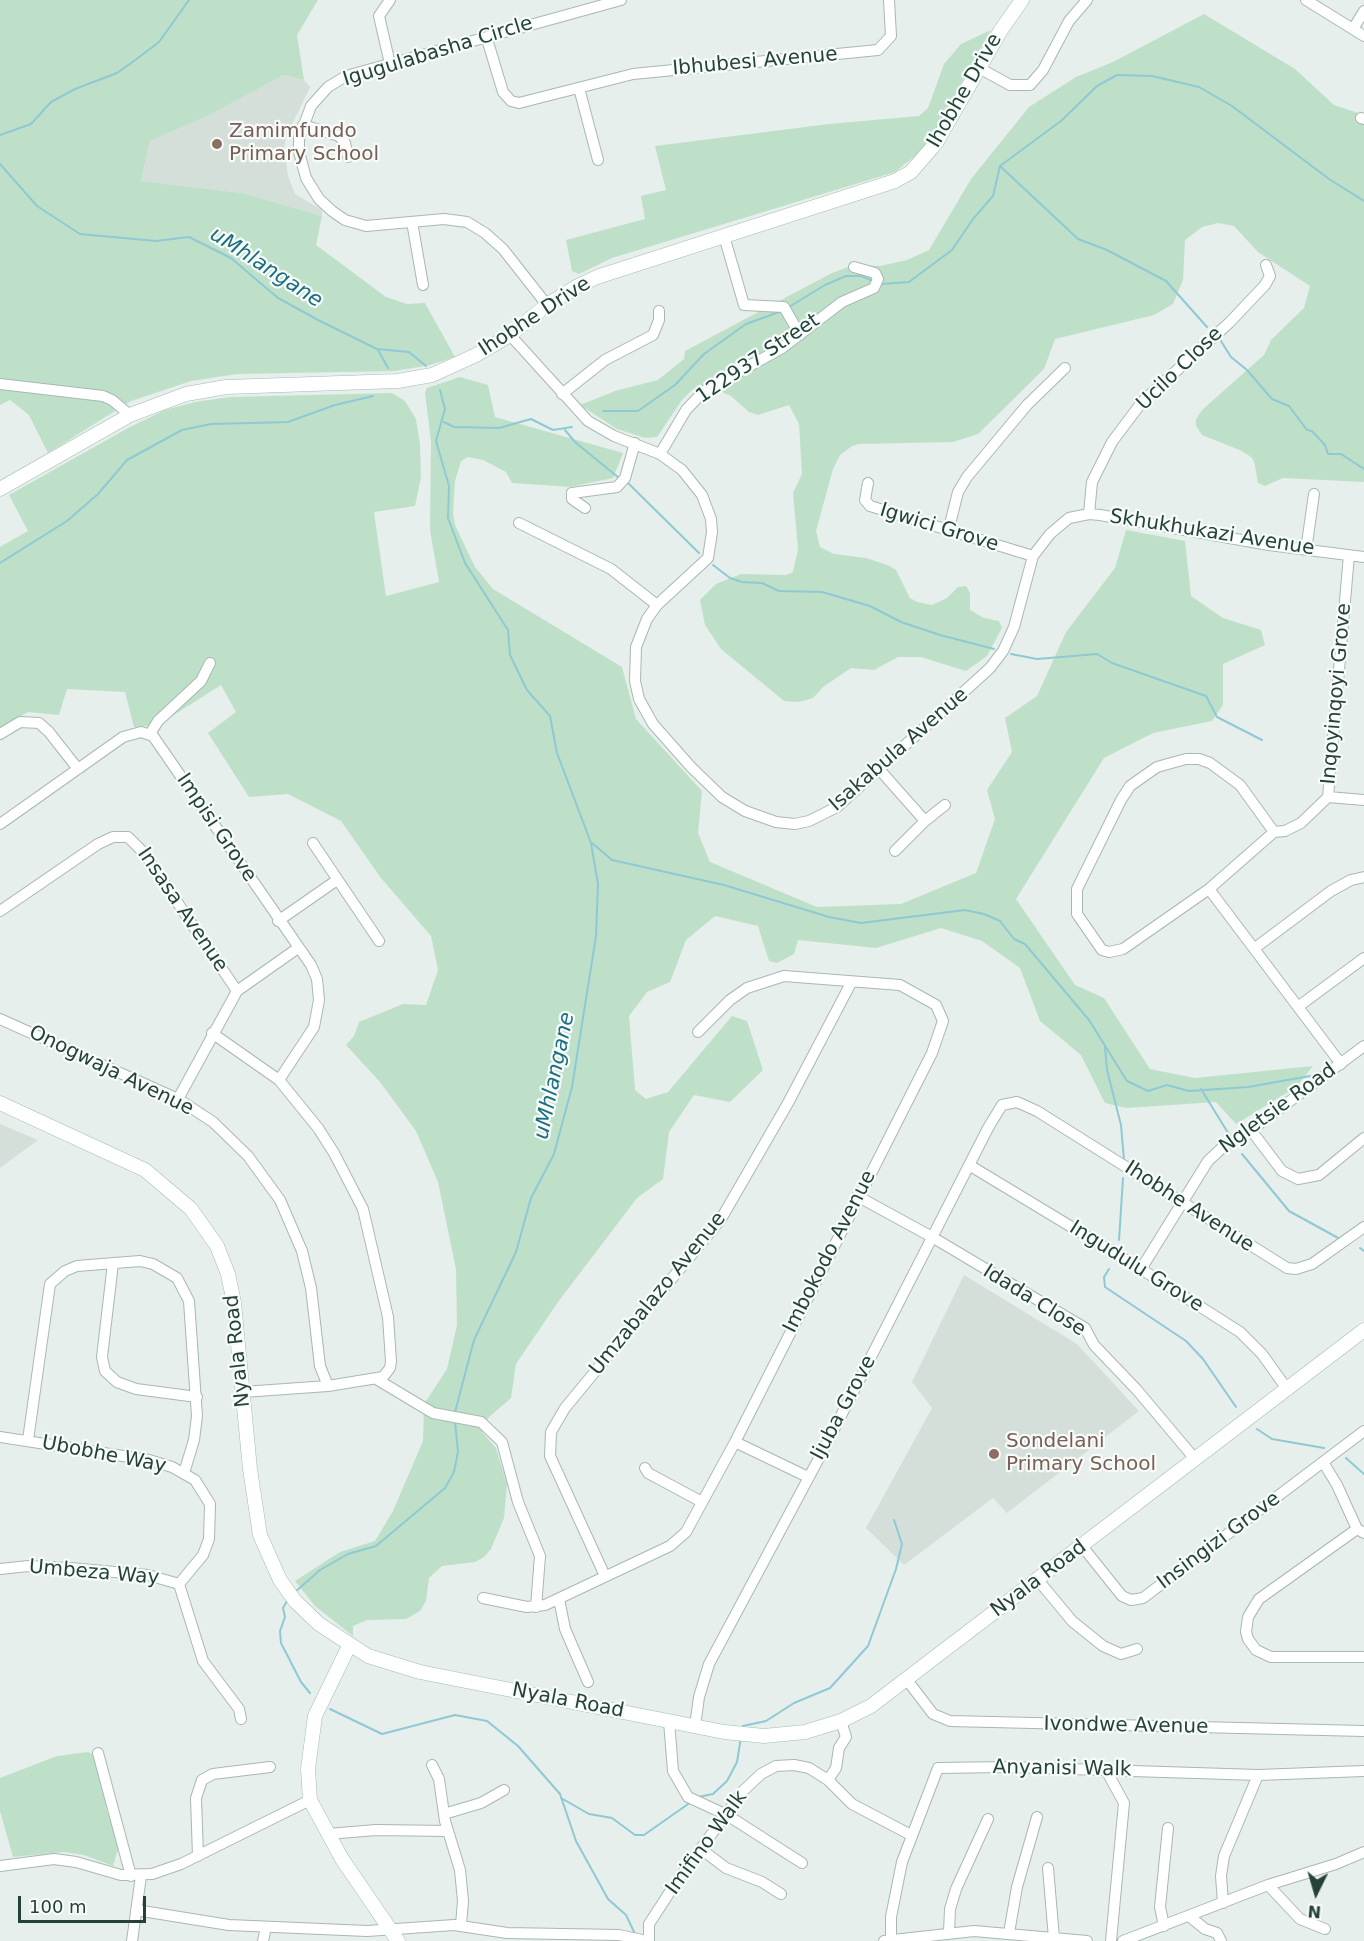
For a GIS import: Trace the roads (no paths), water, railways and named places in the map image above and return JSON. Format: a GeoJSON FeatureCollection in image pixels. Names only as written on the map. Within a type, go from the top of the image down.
{"type":"FeatureCollection","features":[{"type":"Feature","properties":{"kind":"street"},"geometry":{"type":"LineString","coordinates":[[390,0],[379,16],[390,64]]}},
{"type":"Feature","properties":{"kind":"street","name":"Igugulabasha Circle"},"geometry":{"type":"LineString","coordinates":[[547,305],[503,249],[475,226],[444,219],[366,226],[345,220],[325,206],[313,190],[301,163],[299,138],[311,106],[328,87],[346,76],[487,39],[560,15],[621,0]]}},
{"type":"Feature","properties":{"kind":"street","name":"Ibhubesi Avenue"},"geometry":{"type":"LineString","coordinates":[[487,39],[503,92],[511,101],[528,102],[633,74],[878,50],[891,36],[889,0]]}},
{"type":"Feature","properties":{"kind":"street","name":"Ihobhe Drive"},"geometry":{"type":"LineString","coordinates":[[0,489],[130,415],[186,394],[226,387],[391,382],[432,375],[461,363],[510,335],[547,305],[578,286],[723,236],[881,186],[911,172],[936,143],[979,68],[1022,0]]}},
{"type":"Feature","properties":{"kind":"street"},"geometry":{"type":"LineString","coordinates":[[979,68],[1010,85],[1030,85],[1043,70],[1069,21],[1088,0]]}},
{"type":"Feature","properties":{"kind":"street"},"geometry":{"type":"LineString","coordinates":[[1306,0],[1364,36]]}},
{"type":"Feature","properties":{"kind":"street"},"geometry":{"type":"LineString","coordinates":[[1353,29],[1364,11]]}},
{"type":"Feature","properties":{"kind":"street"},"geometry":{"type":"LineString","coordinates":[[579,88],[598,160]]}},
{"type":"Feature","properties":{"kind":"street"},"geometry":{"type":"LineString","coordinates":[[303,125],[340,137],[346,146],[348,157]]}},
{"type":"Feature","properties":{"kind":"street"},"geometry":{"type":"LineString","coordinates":[[412,222],[423,285]]}},
{"type":"Feature","properties":{"kind":"street"},"geometry":{"type":"LineString","coordinates":[[723,236],[744,305],[786,311],[800,335]]}},
{"type":"Feature","properties":{"kind":"street","name":"Ucilo Close"},"geometry":{"type":"LineString","coordinates":[[1089,514],[1092,482],[1112,442],[1142,402],[1230,322],[1265,285],[1270,276],[1266,266]]}},
{"type":"Feature","properties":{"kind":"street","name":"122937 Street"},"geometry":{"type":"LineString","coordinates":[[660,454],[686,410],[704,391],[800,335],[842,302],[874,288],[878,279],[875,273],[854,267]]}},
{"type":"Feature","properties":{"kind":"street"},"geometry":{"type":"LineString","coordinates":[[562,394],[605,360],[653,335],[659,320],[658,312]]}},
{"type":"Feature","properties":{"kind":"street","name":"Isakabula Avenue"},"geometry":{"type":"LineString","coordinates":[[510,335],[588,421],[599,429],[660,454],[693,481],[707,506],[712,532],[708,558],[657,605],[647,619],[636,647],[634,674],[639,699],[663,737],[722,796],[761,818],[795,824],[815,819],[837,807],[996,662],[1014,627],[1033,556],[1050,534],[1063,525]]}},
{"type":"Feature","properties":{"kind":"street"},"geometry":{"type":"LineString","coordinates":[[948,532],[958,492],[967,477],[1027,405],[1065,368]]}},
{"type":"Feature","properties":{"kind":"street"},"geometry":{"type":"LineString","coordinates":[[0,384],[103,396],[130,415]]}},
{"type":"Feature","properties":{"kind":"street"},"geometry":{"type":"LineString","coordinates":[[585,508],[572,499],[572,493],[617,487],[625,478],[635,443]]}},
{"type":"Feature","properties":{"kind":"street","name":"Igwici Grove"},"geometry":{"type":"LineString","coordinates":[[868,483],[865,500],[870,506],[948,532],[1033,556]]}},
{"type":"Feature","properties":{"kind":"street"},"geometry":{"type":"LineString","coordinates":[[1306,550],[1314,494]]}},
{"type":"Feature","properties":{"kind":"street","name":"Skhukhukazi Avenue"},"geometry":{"type":"LineString","coordinates":[[1063,525],[1069,518],[1089,514],[1306,550],[1364,557]]}},
{"type":"Feature","properties":{"kind":"street"},"geometry":{"type":"LineString","coordinates":[[519,523],[611,569],[657,605]]}},
{"type":"Feature","properties":{"kind":"street","name":"Inqoyinqoyi Grove"},"geometry":{"type":"LineString","coordinates":[[1274,832],[1240,785],[1210,763],[1199,759],[1186,759],[1157,767],[1130,786],[1120,800],[1075,899],[1080,922],[1102,950],[1109,952],[1123,950],[1209,889],[1274,832],[1285,831],[1301,823],[1328,797],[1349,555]]}},
{"type":"Feature","properties":{"kind":"street"},"geometry":{"type":"LineString","coordinates":[[0,824],[123,737],[136,732],[150,734],[158,720],[201,681],[210,663]]}},
{"type":"Feature","properties":{"kind":"street"},"geometry":{"type":"LineString","coordinates":[[0,734],[20,722],[39,723],[78,769]]}},
{"type":"Feature","properties":{"kind":"street","name":"Impisi Grove"},"geometry":{"type":"LineString","coordinates":[[150,734],[317,979],[318,1012],[305,1043],[279,1080]]}},
{"type":"Feature","properties":{"kind":"street"},"geometry":{"type":"LineString","coordinates":[[879,769],[925,821]]}},
{"type":"Feature","properties":{"kind":"street","name":"Inqoyinqoyi Grove"},"geometry":{"type":"LineString","coordinates":[[1328,797],[1364,800]]}},
{"type":"Feature","properties":{"kind":"street"},"geometry":{"type":"LineString","coordinates":[[895,851],[925,821],[945,806]]}},
{"type":"Feature","properties":{"kind":"street","name":"Insasa Avenue"},"geometry":{"type":"LineString","coordinates":[[0,911],[98,844],[113,837],[128,837],[144,853],[237,991]]}},
{"type":"Feature","properties":{"kind":"street"},"geometry":{"type":"LineString","coordinates":[[313,843],[379,941]]}},
{"type":"Feature","properties":{"kind":"street"},"geometry":{"type":"LineString","coordinates":[[1255,948],[1330,891],[1351,880],[1364,877]]}},
{"type":"Feature","properties":{"kind":"street"},"geometry":{"type":"LineString","coordinates":[[278,921],[337,880]]}},
{"type":"Feature","properties":{"kind":"street"},"geometry":{"type":"LineString","coordinates":[[1209,889],[1341,1064]]}},
{"type":"Feature","properties":{"kind":"street"},"geometry":{"type":"LineString","coordinates":[[178,1099],[212,1033],[237,991],[298,948]]}},
{"type":"Feature","properties":{"kind":"street"},"geometry":{"type":"LineString","coordinates":[[1299,1006],[1364,958]]}},
{"type":"Feature","properties":{"kind":"street","name":"Imbokodo Avenue"},"geometry":{"type":"LineString","coordinates":[[483,1598],[536,1607],[560,1599],[675,1543],[686,1532],[735,1442],[857,1196],[932,1053],[943,1021],[936,1005],[907,987],[872,981],[851,983],[784,976],[747,988],[730,1000],[698,1032]]}},
{"type":"Feature","properties":{"kind":"street","name":"Umzabalazo Avenue"},"geometry":{"type":"LineString","coordinates":[[605,1576],[550,1456],[551,1432],[564,1408],[721,1219],[788,1103],[851,983]]}},
{"type":"Feature","properties":{"kind":"street","name":"Onogwaja Avenue"},"geometry":{"type":"LineString","coordinates":[[0,1018],[178,1099],[213,1122],[237,1144],[268,1181],[289,1217],[308,1272],[320,1366],[328,1386]]}},
{"type":"Feature","properties":{"kind":"street"},"geometry":{"type":"LineString","coordinates":[[212,1033],[279,1080],[318,1128],[363,1209],[388,1317],[390,1368],[378,1380]]}},
{"type":"Feature","properties":{"kind":"street","name":"Ngletsie Road"},"geometry":{"type":"LineString","coordinates":[[1141,1269],[1208,1161],[1224,1146],[1251,1130],[1364,1046]]}},
{"type":"Feature","properties":{"kind":"street","name":"Ijuba Grove"},"geometry":{"type":"LineString","coordinates":[[695,1726],[699,1697],[709,1664],[997,1111],[1002,1105],[1013,1102]]}},
{"type":"Feature","properties":{"kind":"street","name":"Ihobhe Avenue"},"geometry":{"type":"LineString","coordinates":[[1013,1102],[1037,1111],[1287,1268],[1296,1269],[1312,1264],[1364,1227]]}},
{"type":"Feature","properties":{"kind":"street","name":"Nyala Road"},"geometry":{"type":"LineString","coordinates":[[0,1103],[126,1159],[161,1182],[191,1209],[217,1246],[228,1274],[234,1303],[258,1526],[267,1555],[284,1586],[295,1601],[319,1624],[349,1646],[368,1656],[420,1672],[742,1734],[791,1734],[841,1721],[871,1706],[1364,1330]]}},
{"type":"Feature","properties":{"kind":"street"},"geometry":{"type":"LineString","coordinates":[[1251,1130],[1282,1171],[1298,1179],[1319,1175],[1364,1138]]}},
{"type":"Feature","properties":{"kind":"street","name":"Ingudulu Grove"},"geometry":{"type":"LineString","coordinates":[[969,1165],[1240,1332],[1262,1354],[1287,1389]]}},
{"type":"Feature","properties":{"kind":"street","name":"Idada Close"},"geometry":{"type":"LineString","coordinates":[[857,1196],[932,1237],[1085,1328],[1094,1345],[1137,1390],[1195,1460]]}},
{"type":"Feature","properties":{"kind":"street"},"geometry":{"type":"LineString","coordinates":[[28,1440],[50,1284],[65,1271],[77,1266],[140,1261],[170,1272],[182,1284],[189,1300],[197,1396],[196,1430],[184,1473]]}},
{"type":"Feature","properties":{"kind":"street"},"geometry":{"type":"LineString","coordinates":[[113,1263],[102,1357],[105,1371],[117,1383],[136,1389],[197,1396]]}},
{"type":"Feature","properties":{"kind":"street"},"geometry":{"type":"LineString","coordinates":[[243,1392],[378,1380],[441,1415],[481,1422],[502,1442],[518,1502],[540,1556],[536,1607]]}},
{"type":"Feature","properties":{"kind":"street","name":"Insingizi Grove"},"geometry":{"type":"LineString","coordinates":[[1082,1546],[1118,1592],[1126,1598],[1139,1599],[1364,1431]]}},
{"type":"Feature","properties":{"kind":"street","name":"Ubobhe Way"},"geometry":{"type":"LineString","coordinates":[[0,1437],[149,1460],[184,1473],[204,1490],[211,1511],[206,1549],[179,1584]]}},
{"type":"Feature","properties":{"kind":"street"},"geometry":{"type":"LineString","coordinates":[[735,1442],[808,1477]]}},
{"type":"Feature","properties":{"kind":"street"},"geometry":{"type":"LineString","coordinates":[[1323,1462],[1360,1531],[1259,1599],[1250,1611],[1246,1624],[1248,1639],[1252,1646],[1271,1657],[1364,1657]]}},
{"type":"Feature","properties":{"kind":"street"},"geometry":{"type":"LineString","coordinates":[[645,1468],[648,1473],[702,1502]]}},
{"type":"Feature","properties":{"kind":"street","name":"Umbeza Way"},"geometry":{"type":"LineString","coordinates":[[0,1569],[28,1566],[71,1568],[148,1575],[179,1584],[179,1591],[191,1616],[203,1661],[241,1712],[241,1719]]}},
{"type":"Feature","properties":{"kind":"street"},"geometry":{"type":"LineString","coordinates":[[1038,1580],[1072,1621],[1103,1646],[1124,1654],[1137,1649]]}},
{"type":"Feature","properties":{"kind":"street"},"geometry":{"type":"LineString","coordinates":[[560,1599],[565,1629],[588,1682]]}},
{"type":"Feature","properties":{"kind":"street"},"geometry":{"type":"LineString","coordinates":[[349,1646],[344,1661],[315,1716],[308,1768],[310,1800],[328,1834],[396,1936]]}},
{"type":"Feature","properties":{"kind":"street","name":"Ivondwe Avenue"},"geometry":{"type":"LineString","coordinates":[[907,1680],[933,1714],[950,1721],[1364,1731]]}},
{"type":"Feature","properties":{"kind":"street"},"geometry":{"type":"LineString","coordinates":[[669,1721],[673,1771],[691,1799],[727,1815],[802,1863]]}},
{"type":"Feature","properties":{"kind":"street"},"geometry":{"type":"LineString","coordinates":[[828,1780],[836,1767],[839,1748],[846,1737],[841,1721]]}},
{"type":"Feature","properties":{"kind":"street"},"geometry":{"type":"LineString","coordinates":[[98,1753],[136,1876],[133,1940]]}},
{"type":"Feature","properties":{"kind":"street"},"geometry":{"type":"LineString","coordinates":[[432,1765],[439,1779],[448,1832],[460,1870],[463,1901],[461,1925]]}},
{"type":"Feature","properties":{"kind":"street","name":"Imifino Walk"},"geometry":{"type":"LineString","coordinates":[[648,1941],[649,1924],[701,1848],[752,1782],[776,1766],[801,1766],[828,1780],[852,1804],[911,1836]]}},
{"type":"Feature","properties":{"kind":"street"},"geometry":{"type":"LineString","coordinates":[[198,1856],[196,1798],[202,1780],[213,1774],[270,1767]]}},
{"type":"Feature","properties":{"kind":"street","name":"Anyanisi Walk"},"geometry":{"type":"LineString","coordinates":[[889,1940],[896,1894],[911,1836],[938,1768],[1258,1775],[1364,1771]]}},
{"type":"Feature","properties":{"kind":"street"},"geometry":{"type":"LineString","coordinates":[[1106,1770],[1124,1803],[1111,1941]]}},
{"type":"Feature","properties":{"kind":"street"},"geometry":{"type":"LineString","coordinates":[[1222,1903],[1221,1876],[1224,1856],[1258,1775]]}},
{"type":"Feature","properties":{"kind":"street"},"geometry":{"type":"LineString","coordinates":[[444,1814],[481,1803],[504,1790]]}},
{"type":"Feature","properties":{"kind":"street"},"geometry":{"type":"LineString","coordinates":[[0,1866],[42,1860],[67,1860],[136,1876],[162,1871],[198,1856],[310,1800]]}},
{"type":"Feature","properties":{"kind":"street"},"geometry":{"type":"LineString","coordinates":[[1009,1933],[1017,1887],[1037,1817]]}},
{"type":"Feature","properties":{"kind":"street"},"geometry":{"type":"LineString","coordinates":[[949,1932],[950,1909],[956,1888],[988,1819]]}},
{"type":"Feature","properties":{"kind":"street"},"geometry":{"type":"LineString","coordinates":[[1164,1926],[1160,1907],[1168,1828]]}},
{"type":"Feature","properties":{"kind":"street"},"geometry":{"type":"LineString","coordinates":[[328,1834],[376,1830],[448,1832]]}},
{"type":"Feature","properties":{"kind":"street"},"geometry":{"type":"LineString","coordinates":[[701,1848],[726,1868],[762,1882],[781,1894]]}},
{"type":"Feature","properties":{"kind":"street"},"geometry":{"type":"LineString","coordinates":[[1123,1941],[1268,1885],[1336,1864],[1364,1852]]}},
{"type":"Feature","properties":{"kind":"street"},"geometry":{"type":"LineString","coordinates":[[1048,1868],[1054,1938]]}},
{"type":"Feature","properties":{"kind":"street"},"geometry":{"type":"LineString","coordinates":[[1268,1885],[1299,1919],[1325,1929]]}},
{"type":"Feature","properties":{"kind":"street"},"geometry":{"type":"LineString","coordinates":[[136,1910],[229,1925],[337,1928],[396,1936],[461,1925],[530,1937],[619,1935],[648,1941]]}},
{"type":"Feature","properties":{"kind":"street"},"geometry":{"type":"LineString","coordinates":[[1189,1916],[1205,1929],[1217,1933],[1221,1941]]}},
{"type":"Feature","properties":{"kind":"street"},"geometry":{"type":"LineString","coordinates":[[263,1941],[266,1927]]}},
{"type":"Feature","properties":{"kind":"street"},"geometry":{"type":"LineString","coordinates":[[334,1941],[337,1928]]}},
{"type":"Feature","properties":{"kind":"street"},"geometry":{"type":"LineString","coordinates":[[889,1940],[949,1932],[1009,1933],[1087,1941]]}},
{"type":"Feature","properties":{"kind":"waterway"},"geometry":{"type":"LineString","coordinates":[[0,135],[31,124],[51,102],[75,89],[117,73],[134,61],[159,42],[189,0]]}},
{"type":"Feature","properties":{"kind":"waterway"},"geometry":{"type":"LineString","coordinates":[[881,284],[909,282],[952,250],[973,219],[993,196],[1000,166],[1061,121],[1097,86],[1117,75],[1152,76],[1199,87],[1232,106],[1329,179],[1364,201]]}},
{"type":"Feature","properties":{"kind":"waterway","name":"uMhlangane"},"geometry":{"type":"LineString","coordinates":[[0,164],[37,206],[80,234],[156,241],[189,237],[231,258],[278,298],[320,321],[377,349],[409,352],[426,366]]}},
{"type":"Feature","properties":{"kind":"waterway"},"geometry":{"type":"LineString","coordinates":[[1000,166],[1078,239],[1107,250],[1166,281],[1207,327]]}},
{"type":"Feature","properties":{"kind":"waterway"},"geometry":{"type":"LineString","coordinates":[[789,307],[825,285],[846,276],[861,276],[873,281]]}},
{"type":"Feature","properties":{"kind":"waterway"},"geometry":{"type":"LineString","coordinates":[[603,411],[638,411],[675,385],[704,354],[746,324],[782,311]]}},
{"type":"Feature","properties":{"kind":"waterway"},"geometry":{"type":"LineString","coordinates":[[1219,338],[1231,357],[1247,370],[1272,399],[1289,406],[1307,430],[1312,431],[1325,445],[1328,454],[1341,454],[1364,469]]}},
{"type":"Feature","properties":{"kind":"waterway"},"geometry":{"type":"LineString","coordinates":[[378,350],[388,368]]}},
{"type":"Feature","properties":{"kind":"waterway","name":"uMhlangane"},"geometry":{"type":"LineString","coordinates":[[440,390],[445,409],[436,441],[449,486],[448,518],[465,563],[508,630],[510,655],[527,690],[550,716],[557,753],[591,843],[598,884],[596,936],[572,1087],[554,1154],[531,1198],[516,1252],[474,1340],[455,1412]]}},
{"type":"Feature","properties":{"kind":"waterway"},"geometry":{"type":"LineString","coordinates":[[0,563],[67,521],[98,494],[127,460],[182,430],[211,424],[288,422],[335,405],[373,396]]}},
{"type":"Feature","properties":{"kind":"waterway"},"geometry":{"type":"LineString","coordinates":[[444,422],[454,427],[499,428],[531,419],[553,430],[572,427]]}},
{"type":"Feature","properties":{"kind":"waterway"},"geometry":{"type":"LineString","coordinates":[[565,430],[575,442],[619,478]]}},
{"type":"Feature","properties":{"kind":"waterway"},"geometry":{"type":"LineString","coordinates":[[628,483],[699,553]]}},
{"type":"Feature","properties":{"kind":"waterway"},"geometry":{"type":"LineString","coordinates":[[713,565],[730,578],[742,582],[762,583],[779,591],[822,592],[870,606],[901,622],[940,635],[994,649]]}},
{"type":"Feature","properties":{"kind":"waterway"},"geometry":{"type":"LineString","coordinates":[[1011,654],[1037,659],[1097,654],[1112,663],[1206,696],[1217,717],[1262,740]]}},
{"type":"Feature","properties":{"kind":"waterway"},"geometry":{"type":"LineString","coordinates":[[592,843],[612,860],[724,885],[829,917],[861,923],[965,910],[984,914],[1000,921],[1014,939],[1025,944],[1089,1020],[1127,1081],[1148,1091],[1167,1085],[1189,1091],[1248,1087],[1310,1076]]}},
{"type":"Feature","properties":{"kind":"waterway"},"geometry":{"type":"LineString","coordinates":[[1105,1047],[1107,1070],[1121,1125],[1124,1160]]}},
{"type":"Feature","properties":{"kind":"waterway"},"geometry":{"type":"LineString","coordinates":[[1201,1089],[1230,1136]]}},
{"type":"Feature","properties":{"kind":"waterway"},"geometry":{"type":"LineString","coordinates":[[1242,1154],[1289,1211],[1340,1239]]}},
{"type":"Feature","properties":{"kind":"waterway"},"geometry":{"type":"LineString","coordinates":[[1119,1240],[1123,1178]]}},
{"type":"Feature","properties":{"kind":"waterway"},"geometry":{"type":"LineString","coordinates":[[1360,1248],[1364,1251]]}},
{"type":"Feature","properties":{"kind":"waterway"},"geometry":{"type":"LineString","coordinates":[[1109,1269],[1104,1277],[1105,1287],[1186,1341],[1203,1359],[1236,1407]]}},
{"type":"Feature","properties":{"kind":"waterway","name":"uMhlangane"},"geometry":{"type":"LineString","coordinates":[[295,1592],[320,1570],[348,1554],[376,1546],[445,1488],[454,1472],[458,1452],[455,1421]]}},
{"type":"Feature","properties":{"kind":"waterway"},"geometry":{"type":"LineString","coordinates":[[1257,1429],[1272,1439],[1324,1448]]}},
{"type":"Feature","properties":{"kind":"waterway"},"geometry":{"type":"LineString","coordinates":[[1346,1458],[1364,1474]]}},
{"type":"Feature","properties":{"kind":"waterway"},"geometry":{"type":"LineString","coordinates":[[743,1729],[743,1726],[766,1721],[794,1703],[830,1688],[868,1646],[896,1569],[902,1544],[894,1520]]}},
{"type":"Feature","properties":{"kind":"waterway","name":"uMhlangane"},"geometry":{"type":"LineString","coordinates":[[287,1601],[283,1608],[285,1617],[280,1631],[281,1643],[301,1682],[310,1693]]}},
{"type":"Feature","properties":{"kind":"waterway","name":"uMhlangane"},"geometry":{"type":"LineString","coordinates":[[330,1709],[382,1734],[455,1715],[487,1721],[518,1746],[560,1794],[576,1841],[608,1899],[626,1915],[636,1936]]}},
{"type":"Feature","properties":{"kind":"waterway"},"geometry":{"type":"LineString","coordinates":[[698,1797],[713,1794],[727,1781],[737,1762],[741,1737]]}},
{"type":"Feature","properties":{"kind":"waterway"},"geometry":{"type":"LineString","coordinates":[[561,1798],[589,1814],[612,1818],[635,1835],[644,1835],[691,1802]]}},
{"type":"Feature","properties":{"kind":"place","name":"Zamimfundo Primary School"},"geometry":{"type":"Point","coordinates":[217,144]}},
{"type":"Feature","properties":{"kind":"place","name":"Sondelani Primary School"},"geometry":{"type":"Point","coordinates":[994,1454]}}]}
